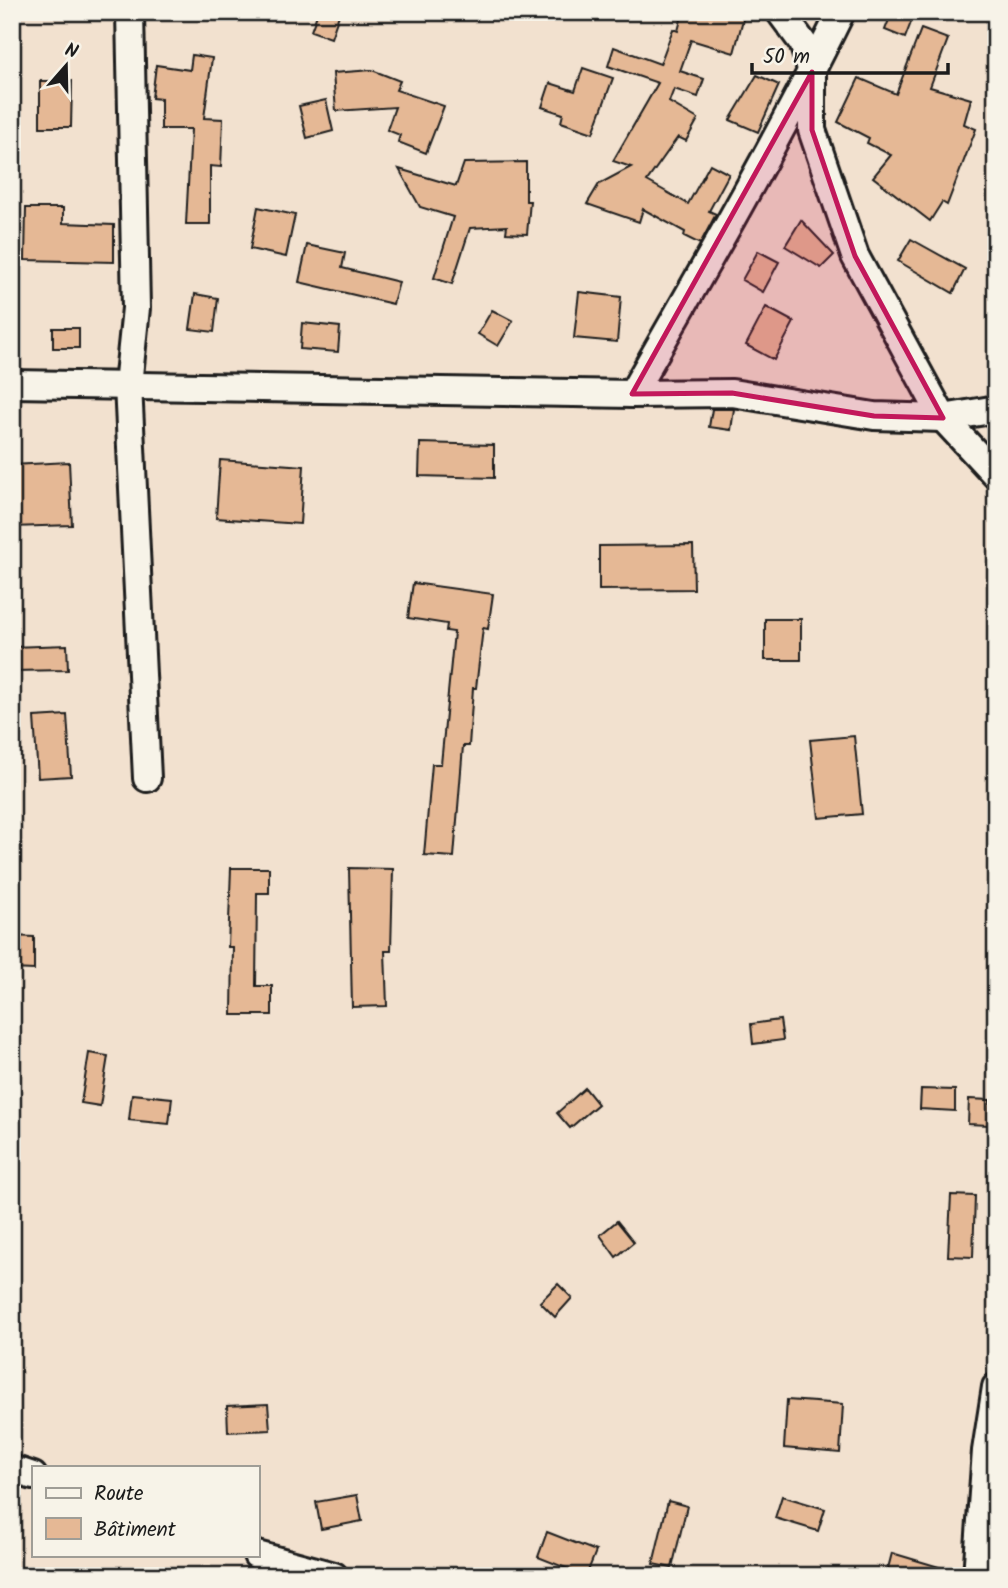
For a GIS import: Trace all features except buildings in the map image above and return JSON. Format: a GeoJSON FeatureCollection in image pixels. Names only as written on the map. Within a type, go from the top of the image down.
{"type":"FeatureCollection","features":[{"type":"Feature","properties":{"kind":"street"},"geometry":{"type":"LineString","coordinates":[[130,12],[136,308],[128,385],[147,778]]}},
{"type":"Feature","properties":{"kind":"street"},"geometry":{"type":"LineString","coordinates":[[780,12],[803,43],[811,72],[812,130],[855,256],[943,418],[996,475]]}},
{"type":"Feature","properties":{"kind":"street"},"geometry":{"type":"LineString","coordinates":[[632,394],[811,72],[841,12]]}},
{"type":"Feature","properties":{"kind":"street"},"geometry":{"type":"LineString","coordinates":[[12,384],[632,394],[732,393],[874,416],[943,418],[996,411]]}},
{"type":"Feature","properties":{"kind":"street"},"geometry":{"type":"LineString","coordinates":[[977,1576],[986,1451],[996,1387]]}},
{"type":"Feature","properties":{"kind":"street"},"geometry":{"type":"LineString","coordinates":[[12,1469],[32,1476]]}},
{"type":"Feature","properties":{"kind":"street"},"geometry":{"type":"LineString","coordinates":[[259,1556],[334,1576]]}},
{"type":"Feature","properties":{"kind":"highlighted area"},"geometry":{"type":"Polygon","coordinates":[[[812,72],[812,130],[855,256],[943,418],[874,416],[732,393],[632,394],[812,72]]]}}]}
